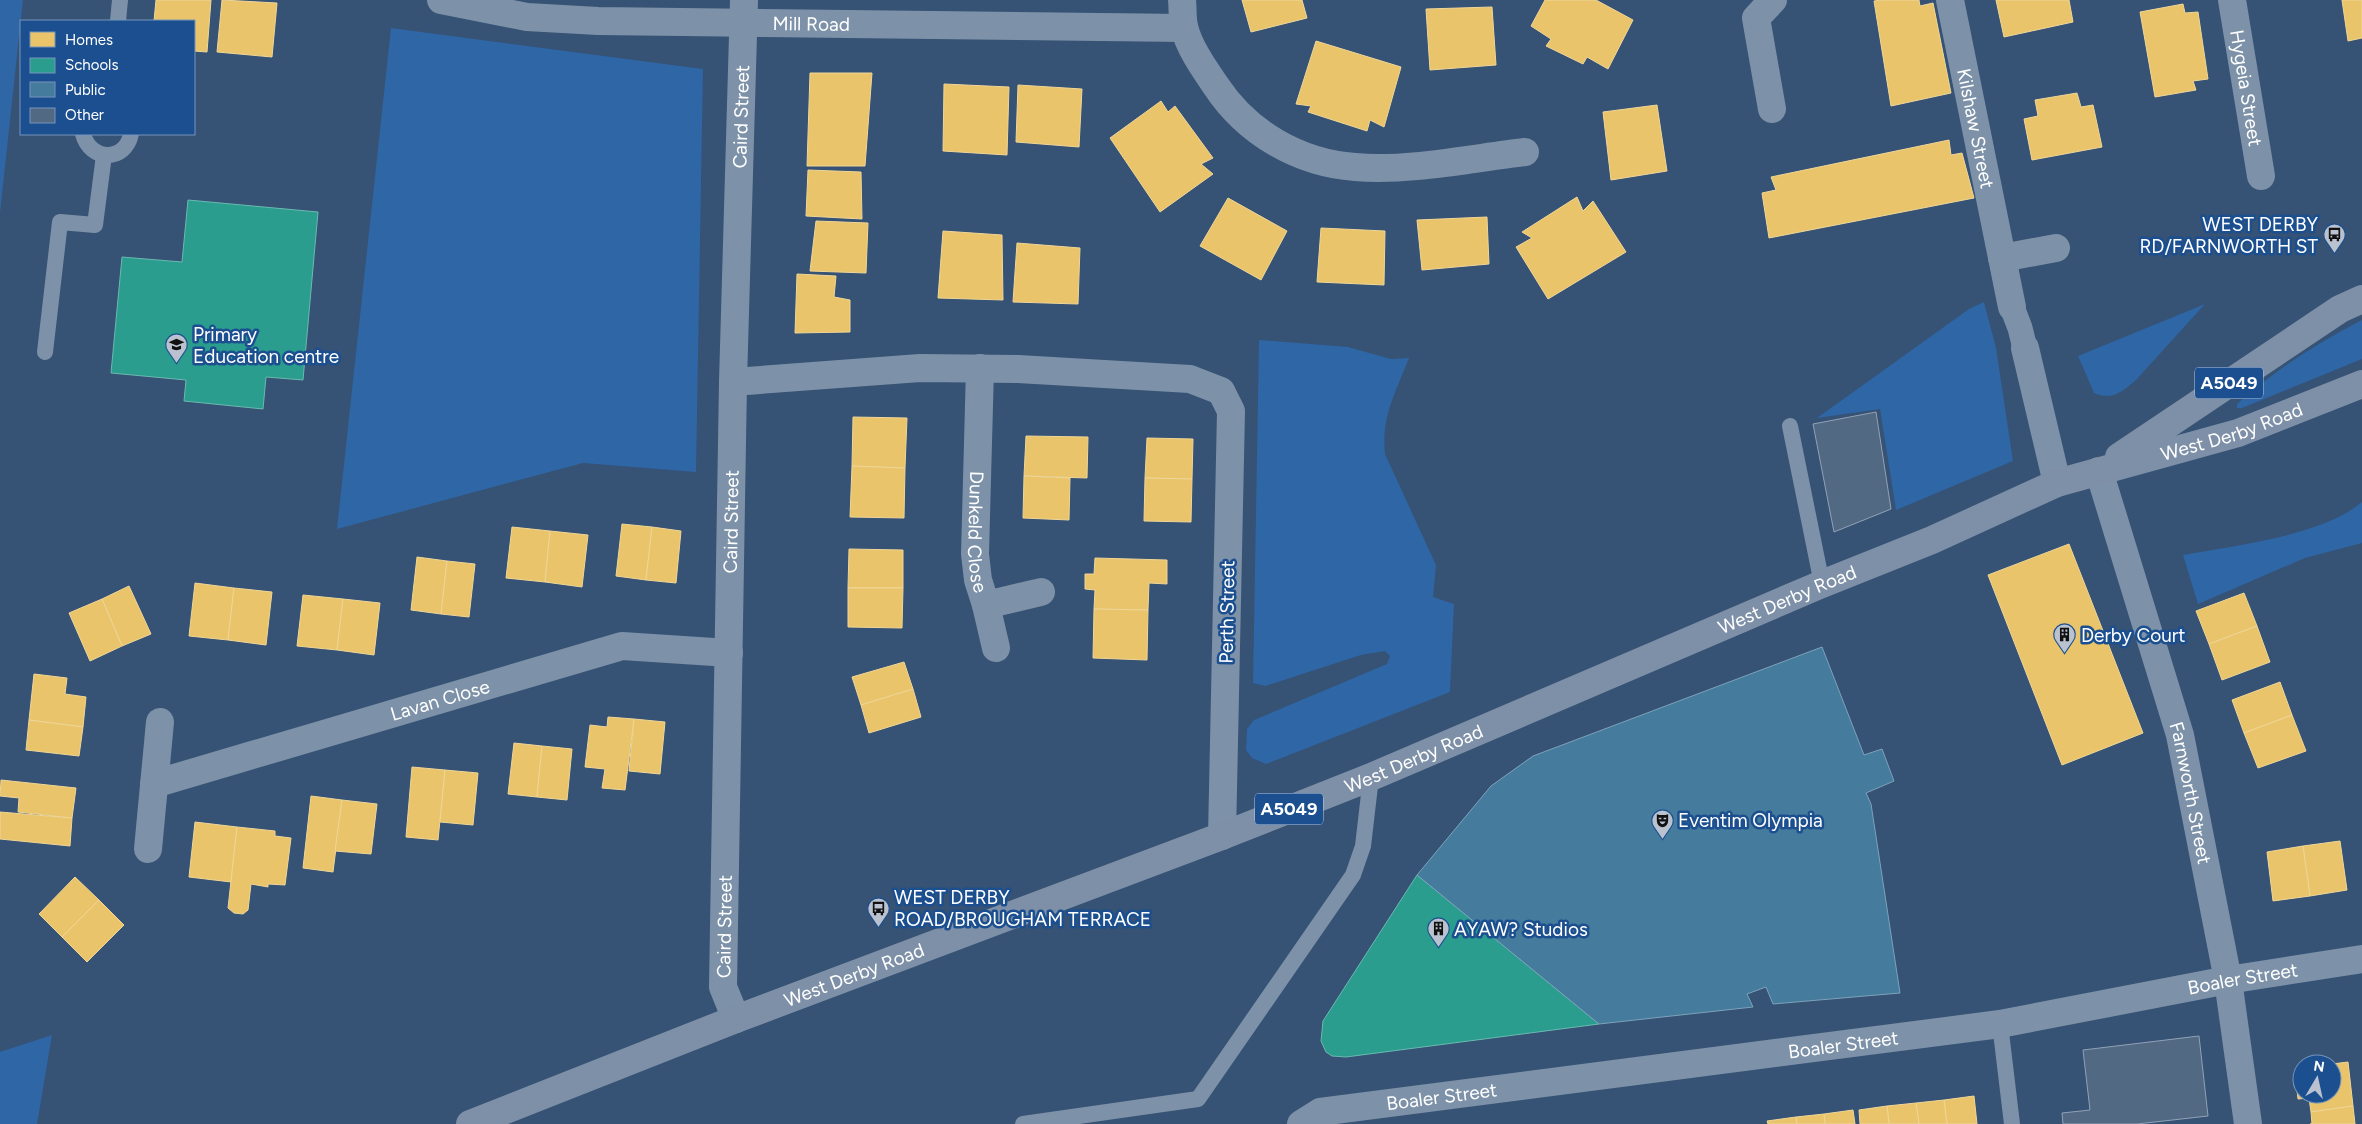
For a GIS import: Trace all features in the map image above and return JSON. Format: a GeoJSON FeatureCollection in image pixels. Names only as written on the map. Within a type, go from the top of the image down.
{"type":"FeatureCollection","features":[{"type":"Feature","properties":{"kind":"highway","name":"West Derby Road"},"geometry":{"type":"LineString","coordinates":[[2099,471],[2340,309],[2362,300]]}},
{"type":"Feature","properties":{"kind":"highway","name":"West Derby Road"},"geometry":{"type":"LineString","coordinates":[[470,1124],[736,1019],[1222,836],[1371,777],[1822,584],[1932,540],[2057,483],[2238,433],[2362,384]]}},
{"type":"Feature","properties":{"kind":"street","name":"Mill Road"},"geometry":{"type":"LineString","coordinates":[[441,0],[527,17],[598,21],[743,12],[1184,28]]}},
{"type":"Feature","properties":{"kind":"street"},"geometry":{"type":"LineString","coordinates":[[1182,0],[1184,28],[1200,62],[1222,95],[1240,116],[1262,135],[1292,151],[1320,160],[1355,167],[1404,166],[1525,152]]}},
{"type":"Feature","properties":{"kind":"street"},"geometry":{"type":"LineString","coordinates":[[1772,110],[1756,18],[1773,0]]}},
{"type":"Feature","properties":{"kind":"street","name":"Kilshaw Street"},"geometry":{"type":"LineString","coordinates":[[1950,0],[2012,307],[2020,328],[2057,483]]}},
{"type":"Feature","properties":{"kind":"street","name":"Hygeia Street"},"geometry":{"type":"LineString","coordinates":[[2232,0],[2261,176]]}},
{"type":"Feature","properties":{"kind":"street","name":"Caird Street"},"geometry":{"type":"LineString","coordinates":[[736,1019],[723,987],[733,382],[743,12]]}},
{"type":"Feature","properties":{"kind":"street"},"geometry":{"type":"LineString","coordinates":[[2002,258],[2056,248]]}},
{"type":"Feature","properties":{"kind":"street"},"geometry":{"type":"LineString","coordinates":[[733,382],[920,368],[980,368]]}},
{"type":"Feature","properties":{"kind":"street","name":"Perth Street"},"geometry":{"type":"LineString","coordinates":[[980,368],[1190,379],[1221,391],[1231,411],[1222,836]]}},
{"type":"Feature","properties":{"kind":"street","name":"Dunkeld Close"},"geometry":{"type":"LineString","coordinates":[[980,368],[975,554],[978,580],[986,605],[1041,592]]}},
{"type":"Feature","properties":{"kind":"street","name":"Farnworth Street"},"geometry":{"type":"LineString","coordinates":[[2099,471],[2180,735],[2228,980],[2248,1124]]}},
{"type":"Feature","properties":{"kind":"street"},"geometry":{"type":"LineString","coordinates":[[986,605],[996,648]]}},
{"type":"Feature","properties":{"kind":"street","name":"Lavan Close"},"geometry":{"type":"LineString","coordinates":[[154,784],[622,646],[729,653]]}},
{"type":"Feature","properties":{"kind":"street"},"geometry":{"type":"LineString","coordinates":[[148,849],[160,722]]}},
{"type":"Feature","properties":{"kind":"street","name":"Boaler Street"},"geometry":{"type":"LineString","coordinates":[[1311,1118],[2000,1024],[2228,980],[2362,959]]}},
{"type":"Feature","properties":{"kind":"lane"},"geometry":{"type":"LineString","coordinates":[[118,20],[120,0]]}},
{"type":"Feature","properties":{"kind":"lane"},"geometry":{"type":"LineString","coordinates":[[84,135],[90,148],[96,153],[104,155],[112,155],[120,151],[126,146],[131,135]]}},
{"type":"Feature","properties":{"kind":"lane"},"geometry":{"type":"LineString","coordinates":[[44,352],[60,222],[95,225],[104,155]]}},
{"type":"Feature","properties":{"kind":"lane"},"geometry":{"type":"LineString","coordinates":[[1790,426],[1822,584]]}},
{"type":"Feature","properties":{"kind":"lane"},"geometry":{"type":"LineString","coordinates":[[1023,1124],[1198,1099],[1353,875],[1363,846],[1371,777]]}},
{"type":"Feature","properties":{"kind":"lane"},"geometry":{"type":"LineString","coordinates":[[2000,1024],[2012,1124]]}},
{"type":"Feature","properties":{"kind":"shaded area"},"geometry":{"type":"Polygon","coordinates":[[[0,0],[23,0],[20,20],[0,213],[0,0]]]}},
{"type":"Feature","properties":{"kind":"shaded area"},"geometry":{"type":"Polygon","coordinates":[[[391,28],[703,69],[696,472],[583,463],[337,529],[391,28]]]}},
{"type":"Feature","properties":{"kind":"shaded area"},"geometry":{"type":"Polygon","coordinates":[[[1984,302],[1996,348],[2013,461],[1896,510],[1880,409],[1817,418],[1969,309],[1984,302]]]}},
{"type":"Feature","properties":{"kind":"shaded area"},"geometry":{"type":"Polygon","coordinates":[[[2205,304],[2136,380],[2112,396],[2094,393],[2078,356],[2205,304]]]}},
{"type":"Feature","properties":{"kind":"shaded area"},"geometry":{"type":"Polygon","coordinates":[[[2362,320],[2362,359],[2242,408],[2237,408],[2237,404],[2281,369],[2329,338],[2362,320]]]}},
{"type":"Feature","properties":{"kind":"shaded area"},"geometry":{"type":"Polygon","coordinates":[[[1259,340],[1348,347],[1391,359],[1409,358],[1387,416],[1384,441],[1385,454],[1436,565],[1433,597],[1454,604],[1450,692],[1266,764],[1252,758],[1246,750],[1247,729],[1254,720],[1387,664],[1390,656],[1385,651],[1361,655],[1265,686],[1253,683],[1259,340]]]}},
{"type":"Feature","properties":{"kind":"shaded area"},"geometry":{"type":"Polygon","coordinates":[[[2362,502],[2362,543],[2305,558],[2198,604],[2183,555],[2277,538],[2302,531],[2345,514],[2362,502]]]}},
{"type":"Feature","properties":{"kind":"shaded area"},"geometry":{"type":"Polygon","coordinates":[[[52,1035],[37,1124],[0,1124],[0,1052],[52,1035]]]}},
{"type":"Feature","properties":{"kind":"building: Homes"},"geometry":{"type":"Polygon","coordinates":[[[156,0],[211,0],[207,52],[195,51],[195,20],[154,20],[156,0]]]}},
{"type":"Feature","properties":{"kind":"building: Homes"},"geometry":{"type":"Polygon","coordinates":[[[222,0],[277,3],[272,57],[217,52],[222,0]]]}},
{"type":"Feature","properties":{"kind":"building: Homes"},"geometry":{"type":"Polygon","coordinates":[[[1242,0],[1302,0],[1307,18],[1251,32],[1242,0]]]}},
{"type":"Feature","properties":{"kind":"building: Homes"},"geometry":{"type":"Polygon","coordinates":[[[1545,0],[1596,0],[1633,20],[1608,69],[1587,57],[1583,64],[1546,46],[1551,39],[1531,26],[1545,0]]]}},
{"type":"Feature","properties":{"kind":"building: Homes"},"geometry":{"type":"Polygon","coordinates":[[[1919,0],[1920,6],[1933,3],[1951,93],[1891,106],[1874,1],[1919,0]]]}},
{"type":"Feature","properties":{"kind":"building: Homes"},"geometry":{"type":"Polygon","coordinates":[[[1996,0],[2069,0],[2073,22],[2004,37],[1996,0]]]}},
{"type":"Feature","properties":{"kind":"building: Homes"},"geometry":{"type":"Polygon","coordinates":[[[2342,0],[2362,0],[2362,38],[2348,41],[2342,0]]]}},
{"type":"Feature","properties":{"kind":"building: Homes"},"geometry":{"type":"Polygon","coordinates":[[[2183,4],[2185,13],[2198,12],[2208,79],[2193,81],[2196,90],[2155,97],[2140,12],[2183,4]]]}},
{"type":"Feature","properties":{"kind":"building: Homes"},"geometry":{"type":"Polygon","coordinates":[[[1492,7],[1496,65],[1430,70],[1426,9],[1492,7]]]}},
{"type":"Feature","properties":{"kind":"building: Homes"},"geometry":{"type":"Polygon","coordinates":[[[1316,41],[1401,67],[1384,127],[1370,120],[1367,131],[1308,112],[1311,106],[1296,104],[1316,41]]]}},
{"type":"Feature","properties":{"kind":"building: Homes"},"geometry":{"type":"Polygon","coordinates":[[[810,73],[872,73],[865,166],[807,166],[810,73]]]}},
{"type":"Feature","properties":{"kind":"building: Homes"},"geometry":{"type":"Polygon","coordinates":[[[944,84],[1009,87],[1007,155],[943,151],[944,84]]]}},
{"type":"Feature","properties":{"kind":"building: Homes"},"geometry":{"type":"Polygon","coordinates":[[[1018,85],[1082,89],[1079,147],[1016,142],[1018,85]]]}},
{"type":"Feature","properties":{"kind":"building: Homes"},"geometry":{"type":"Polygon","coordinates":[[[2077,93],[2081,107],[2093,105],[2102,147],[2032,160],[2024,119],[2038,116],[2035,100],[2077,93]]]}},
{"type":"Feature","properties":{"kind":"building: Homes"},"geometry":{"type":"Polygon","coordinates":[[[1161,101],[1168,112],[1175,106],[1213,158],[1201,164],[1213,174],[1160,212],[1110,138],[1161,101]]]}},
{"type":"Feature","properties":{"kind":"building: Homes"},"geometry":{"type":"Polygon","coordinates":[[[1657,105],[1667,171],[1611,180],[1603,112],[1657,105]]]}},
{"type":"Feature","properties":{"kind":"building: Homes"},"geometry":{"type":"Polygon","coordinates":[[[1949,140],[1951,155],[1962,153],[1974,198],[1769,238],[1762,193],[1776,190],[1771,177],[1949,140]]]}},
{"type":"Feature","properties":{"kind":"building: Homes"},"geometry":{"type":"Polygon","coordinates":[[[808,170],[861,172],[862,219],[806,216],[808,170]]]}},
{"type":"Feature","properties":{"kind":"building: Homes"},"geometry":{"type":"Polygon","coordinates":[[[1577,197],[1583,211],[1593,201],[1626,252],[1548,299],[1516,247],[1532,238],[1522,232],[1577,197]]]}},
{"type":"Feature","properties":{"kind":"building: Homes"},"geometry":{"type":"Polygon","coordinates":[[[1228,198],[1287,231],[1261,280],[1200,246],[1228,198]]]}},
{"type":"Feature","properties":{"kind":"building: Homes"},"geometry":{"type":"Polygon","coordinates":[[[1487,217],[1489,264],[1422,270],[1417,220],[1487,217]]]}},
{"type":"Feature","properties":{"kind":"building: Homes"},"geometry":{"type":"Polygon","coordinates":[[[816,221],[868,223],[866,273],[810,271],[816,221]]]}},
{"type":"Feature","properties":{"kind":"building: Homes"},"geometry":{"type":"Polygon","coordinates":[[[1321,228],[1385,231],[1384,285],[1317,282],[1321,228]]]}},
{"type":"Feature","properties":{"kind":"building: Homes"},"geometry":{"type":"Polygon","coordinates":[[[943,231],[1002,235],[1003,300],[938,298],[943,231]]]}},
{"type":"Feature","properties":{"kind":"building: Homes"},"geometry":{"type":"Polygon","coordinates":[[[1017,243],[1080,248],[1078,304],[1013,302],[1017,243]]]}},
{"type":"Feature","properties":{"kind":"building: Homes"},"geometry":{"type":"Polygon","coordinates":[[[797,274],[836,276],[834,297],[850,300],[850,332],[795,333],[797,274]]]}},
{"type":"Feature","properties":{"kind":"building: Homes"},"geometry":{"type":"Polygon","coordinates":[[[853,417],[907,418],[905,468],[852,466],[853,417]]]}},
{"type":"Feature","properties":{"kind":"building: Homes"},"geometry":{"type":"Polygon","coordinates":[[[1026,436],[1088,437],[1087,478],[1024,476],[1026,436]]]}},
{"type":"Feature","properties":{"kind":"building: Homes"},"geometry":{"type":"Polygon","coordinates":[[[1147,438],[1193,439],[1192,479],[1145,478],[1147,438]]]}},
{"type":"Feature","properties":{"kind":"building: Homes"},"geometry":{"type":"Polygon","coordinates":[[[852,466],[905,468],[904,518],[850,517],[852,466]]]}},
{"type":"Feature","properties":{"kind":"building: Homes"},"geometry":{"type":"Polygon","coordinates":[[[1024,476],[1070,478],[1069,520],[1023,518],[1024,476]]]}},
{"type":"Feature","properties":{"kind":"building: Homes"},"geometry":{"type":"Polygon","coordinates":[[[1145,478],[1192,479],[1191,522],[1144,521],[1145,478]]]}},
{"type":"Feature","properties":{"kind":"building: Homes"},"geometry":{"type":"Polygon","coordinates":[[[622,524],[652,527],[646,580],[616,576],[622,524]]]}},
{"type":"Feature","properties":{"kind":"building: Homes"},"geometry":{"type":"Polygon","coordinates":[[[512,527],[550,531],[545,582],[506,578],[512,527]]]}},
{"type":"Feature","properties":{"kind":"building: Homes"},"geometry":{"type":"Polygon","coordinates":[[[652,527],[681,531],[676,583],[646,580],[652,527]]]}},
{"type":"Feature","properties":{"kind":"building: Homes"},"geometry":{"type":"Polygon","coordinates":[[[550,531],[588,535],[582,587],[545,582],[550,531]]]}},
{"type":"Feature","properties":{"kind":"building: Homes","name":"Derby Court"},"geometry":{"type":"Polygon","coordinates":[[[2069,544],[2143,733],[2062,765],[1988,575],[2069,544]]]}},
{"type":"Feature","properties":{"kind":"building: Homes"},"geometry":{"type":"Polygon","coordinates":[[[849,549],[903,550],[903,588],[848,588],[849,549]]]}},
{"type":"Feature","properties":{"kind":"building: Homes"},"geometry":{"type":"Polygon","coordinates":[[[417,557],[447,561],[441,614],[411,610],[417,557]]]}},
{"type":"Feature","properties":{"kind":"building: Homes"},"geometry":{"type":"Polygon","coordinates":[[[1095,558],[1167,560],[1167,584],[1149,583],[1148,610],[1094,609],[1095,590],[1085,589],[1085,574],[1094,574],[1095,558]]]}},
{"type":"Feature","properties":{"kind":"building: Homes"},"geometry":{"type":"Polygon","coordinates":[[[447,561],[475,564],[469,617],[441,614],[447,561]]]}},
{"type":"Feature","properties":{"kind":"building: Homes"},"geometry":{"type":"Polygon","coordinates":[[[195,583],[234,588],[228,640],[189,636],[195,583]]]}},
{"type":"Feature","properties":{"kind":"building: Homes"},"geometry":{"type":"Polygon","coordinates":[[[129,586],[151,634],[122,646],[102,599],[129,586]]]}},
{"type":"Feature","properties":{"kind":"building: Homes"},"geometry":{"type":"Polygon","coordinates":[[[234,588],[272,592],[266,645],[228,640],[234,588]]]}},
{"type":"Feature","properties":{"kind":"building: Homes"},"geometry":{"type":"Polygon","coordinates":[[[848,588],[903,588],[902,628],[848,627],[848,588]]]}},
{"type":"Feature","properties":{"kind":"building: Homes"},"geometry":{"type":"Polygon","coordinates":[[[2244,593],[2257,626],[2209,644],[2196,611],[2244,593]]]}},
{"type":"Feature","properties":{"kind":"building: Homes"},"geometry":{"type":"Polygon","coordinates":[[[303,595],[343,599],[337,650],[297,646],[303,595]]]}},
{"type":"Feature","properties":{"kind":"building: Homes"},"geometry":{"type":"Polygon","coordinates":[[[102,599],[122,646],[90,661],[69,613],[102,599]]]}},
{"type":"Feature","properties":{"kind":"building: Homes"},"geometry":{"type":"Polygon","coordinates":[[[343,599],[380,603],[374,655],[337,650],[343,599]]]}},
{"type":"Feature","properties":{"kind":"building: Homes"},"geometry":{"type":"Polygon","coordinates":[[[1094,609],[1148,610],[1147,660],[1093,658],[1094,609]]]}},
{"type":"Feature","properties":{"kind":"building: Homes"},"geometry":{"type":"Polygon","coordinates":[[[2257,626],[2270,662],[2222,680],[2209,644],[2257,626]]]}},
{"type":"Feature","properties":{"kind":"building: Homes"},"geometry":{"type":"Polygon","coordinates":[[[904,662],[913,689],[861,705],[852,677],[904,662]]]}},
{"type":"Feature","properties":{"kind":"building: Homes"},"geometry":{"type":"Polygon","coordinates":[[[34,674],[67,678],[65,694],[86,697],[83,727],[29,720],[34,674]]]}},
{"type":"Feature","properties":{"kind":"building: Homes"},"geometry":{"type":"Polygon","coordinates":[[[2280,682],[2292,715],[2244,733],[2232,700],[2280,682]]]}},
{"type":"Feature","properties":{"kind":"building: Homes"},"geometry":{"type":"Polygon","coordinates":[[[913,689],[921,717],[869,733],[861,705],[913,689]]]}},
{"type":"Feature","properties":{"kind":"building: Homes"},"geometry":{"type":"Polygon","coordinates":[[[2292,715],[2306,751],[2258,768],[2244,733],[2292,715]]]}},
{"type":"Feature","properties":{"kind":"building: Homes"},"geometry":{"type":"Polygon","coordinates":[[[608,717],[634,719],[625,790],[602,788],[605,769],[585,767],[590,725],[607,727],[608,717]]]}},
{"type":"Feature","properties":{"kind":"building: Homes"},"geometry":{"type":"Polygon","coordinates":[[[634,719],[665,722],[660,774],[629,771],[634,719]]]}},
{"type":"Feature","properties":{"kind":"building: Homes"},"geometry":{"type":"Polygon","coordinates":[[[29,720],[83,727],[79,756],[26,750],[29,720]]]}},
{"type":"Feature","properties":{"kind":"building: Homes"},"geometry":{"type":"Polygon","coordinates":[[[514,743],[542,746],[537,797],[508,794],[514,743]]]}},
{"type":"Feature","properties":{"kind":"building: Homes"},"geometry":{"type":"Polygon","coordinates":[[[542,746],[572,749],[567,800],[537,797],[542,746]]]}},
{"type":"Feature","properties":{"kind":"building: Homes"},"geometry":{"type":"Polygon","coordinates":[[[412,767],[445,770],[438,840],[406,837],[412,767]]]}},
{"type":"Feature","properties":{"kind":"building: Homes"},"geometry":{"type":"Polygon","coordinates":[[[445,770],[478,773],[473,825],[440,822],[445,770]]]}},
{"type":"Feature","properties":{"kind":"building: Homes"},"geometry":{"type":"Polygon","coordinates":[[[1,780],[76,788],[72,818],[18,812],[19,798],[0,796],[1,780]]]}},
{"type":"Feature","properties":{"kind":"building: Homes"},"geometry":{"type":"Polygon","coordinates":[[[311,796],[342,800],[333,872],[303,868],[311,796]]]}},
{"type":"Feature","properties":{"kind":"building: Homes"},"geometry":{"type":"Polygon","coordinates":[[[342,800],[377,804],[371,854],[335,851],[342,800]]]}},
{"type":"Feature","properties":{"kind":"building: Homes"},"geometry":{"type":"Polygon","coordinates":[[[0,812],[72,818],[70,846],[0,839],[0,812]]]}},
{"type":"Feature","properties":{"kind":"building: Homes"},"geometry":{"type":"Polygon","coordinates":[[[195,822],[237,827],[231,882],[189,877],[195,822]]]}},
{"type":"Feature","properties":{"kind":"building: Homes"},"geometry":{"type":"Polygon","coordinates":[[[237,827],[275,831],[275,836],[291,838],[285,885],[268,884],[268,887],[251,884],[248,910],[243,914],[234,913],[228,908],[237,827]]]}},
{"type":"Feature","properties":{"kind":"building: Homes"},"geometry":{"type":"Polygon","coordinates":[[[2340,841],[2347,890],[2310,896],[2303,846],[2340,841]]]}},
{"type":"Feature","properties":{"kind":"building: Homes"},"geometry":{"type":"Polygon","coordinates":[[[2303,846],[2310,896],[2273,901],[2267,852],[2303,846]]]}},
{"type":"Feature","properties":{"kind":"building: Homes"},"geometry":{"type":"Polygon","coordinates":[[[75,877],[99,900],[62,937],[39,914],[75,877]]]}},
{"type":"Feature","properties":{"kind":"building: Homes"},"geometry":{"type":"Polygon","coordinates":[[[99,900],[124,925],[87,962],[62,937],[99,900]]]}},
{"type":"Feature","properties":{"kind":"building: Homes"},"geometry":{"type":"Polygon","coordinates":[[[2348,1062],[2353,1106],[2311,1112],[2310,1104],[2342,1104],[2342,1063],[2348,1062]]]}},
{"type":"Feature","properties":{"kind":"building: Homes"},"geometry":{"type":"Polygon","coordinates":[[[1974,1096],[1977,1124],[1947,1124],[1944,1100],[1974,1096]]]}},
{"type":"Feature","properties":{"kind":"building: Homes"},"geometry":{"type":"Polygon","coordinates":[[[1944,1100],[1947,1124],[1919,1124],[1916,1103],[1944,1100]]]}},
{"type":"Feature","properties":{"kind":"building: Homes"},"geometry":{"type":"Polygon","coordinates":[[[1916,1103],[1919,1124],[1889,1124],[1887,1106],[1916,1103]]]}},
{"type":"Feature","properties":{"kind":"building: Homes"},"geometry":{"type":"Polygon","coordinates":[[[1887,1106],[1889,1124],[1860,1124],[1859,1110],[1887,1106]]]}},
{"type":"Feature","properties":{"kind":"building: Homes"},"geometry":{"type":"Polygon","coordinates":[[[2353,1106],[2355,1124],[2312,1124],[2311,1112],[2353,1106]]]}},
{"type":"Feature","properties":{"kind":"building: Homes"},"geometry":{"type":"Polygon","coordinates":[[[1853,1110],[1855,1124],[1825,1124],[1824,1114],[1853,1110]]]}},
{"type":"Feature","properties":{"kind":"building: Homes"},"geometry":{"type":"Polygon","coordinates":[[[1824,1114],[1825,1124],[1797,1124],[1796,1117],[1824,1114]]]}},
{"type":"Feature","properties":{"kind":"building: Homes"},"geometry":{"type":"Polygon","coordinates":[[[1796,1117],[1797,1124],[1768,1124],[1767,1121],[1796,1117]]]}},
{"type":"Feature","properties":{"kind":"building: Schools"},"geometry":{"type":"Polygon","coordinates":[[[188,200],[318,212],[303,380],[266,377],[263,409],[184,401],[186,380],[111,373],[122,257],[182,262],[188,200]]]}},
{"type":"Feature","properties":{"kind":"building: Schools","name":"AYAW? Studios"},"geometry":{"type":"Polygon","coordinates":[[[1417,875],[1599,1024],[1346,1057],[1332,1056],[1326,1052],[1321,1041],[1323,1021],[1417,875]]]}},
{"type":"Feature","properties":{"kind":"building: Public","name":"Eventim Olympia"},"geometry":{"type":"Polygon","coordinates":[[[1822,647],[1864,755],[1882,749],[1894,781],[1866,793],[1871,804],[1900,993],[1773,1004],[1766,987],[1747,994],[1753,1007],[1599,1024],[1417,875],[1491,786],[1533,756],[1822,647]]]}},
{"type":"Feature","properties":{"kind":"building: Other"},"geometry":{"type":"Polygon","coordinates":[[[1876,412],[1891,509],[1834,532],[1813,424],[1876,412]]]}},
{"type":"Feature","properties":{"kind":"building: Other"},"geometry":{"type":"Polygon","coordinates":[[[2199,1036],[2208,1116],[2137,1124],[2063,1124],[2062,1113],[2090,1110],[2083,1050],[2199,1036]]]}},
{"type":"Feature","properties":{"kind":"place","name":"WEST DERBY RD/FARNWORTH ST"},"geometry":{"type":"Point","coordinates":[2334,254]}},
{"type":"Feature","properties":{"kind":"place","name":"Primary Education centre"},"geometry":{"type":"Point","coordinates":[177,364]}},
{"type":"Feature","properties":{"kind":"place","name":"Derby Court"},"geometry":{"type":"Point","coordinates":[2065,654]}},
{"type":"Feature","properties":{"kind":"place","name":"Eventim Olympia"},"geometry":{"type":"Point","coordinates":[1662,839]}},
{"type":"Feature","properties":{"kind":"place","name":"WEST DERBY ROAD/BROUGHAM TERRACE"},"geometry":{"type":"Point","coordinates":[878,927]}},
{"type":"Feature","properties":{"kind":"place","name":"AYAW? Studios"},"geometry":{"type":"Point","coordinates":[1438,948]}}]}
